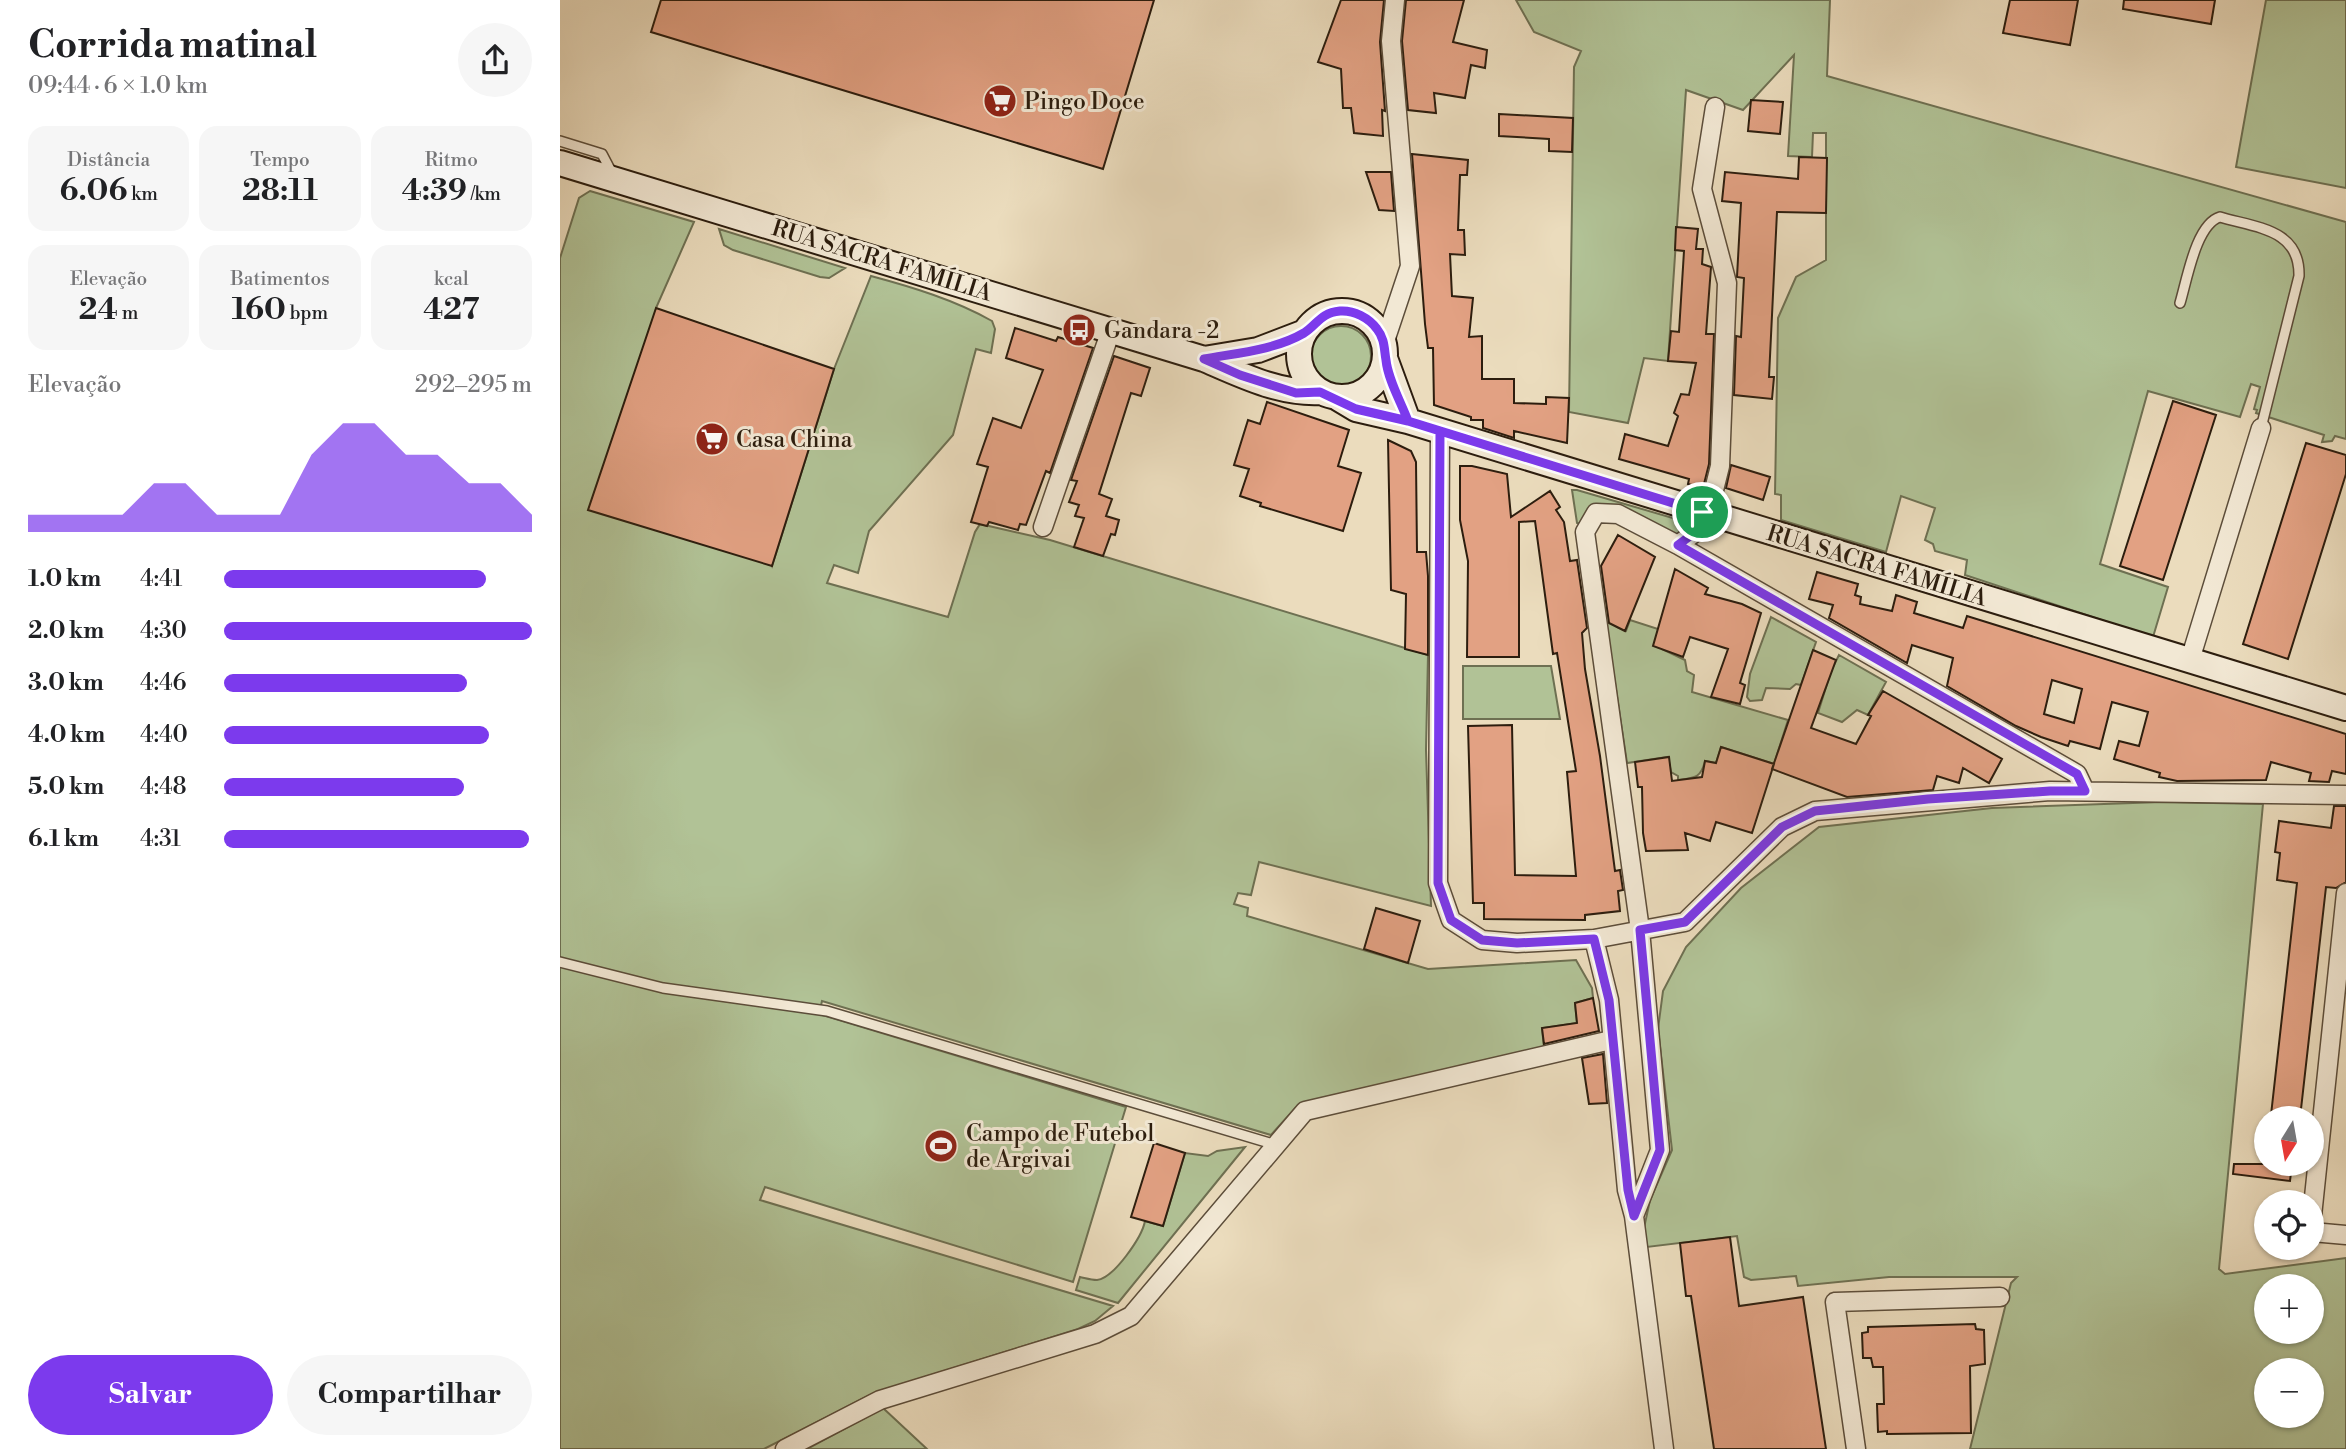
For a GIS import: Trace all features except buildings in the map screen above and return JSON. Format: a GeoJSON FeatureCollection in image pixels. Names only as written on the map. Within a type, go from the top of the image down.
{"type":"FeatureCollection","features":[{"type":"Feature","properties":{"kind":"street"},"geometry":{"type":"LineString","coordinates":[[1395,0],[1391,41],[1410,266],[1385,352],[1381,374],[1374,385],[1363,393],[1350,397],[1328,395],[1302,372],[1299,358],[1305,332],[1321,317],[1341,311],[1356,313],[1379,330],[1385,352],[1408,421]]}},
{"type":"Feature","properties":{"kind":"street"},"geometry":{"type":"LineString","coordinates":[[1678,545],[1694,533],[1705,513],[1720,466],[1727,283],[1702,189],[1715,107]]}},
{"type":"Feature","properties":{"kind":"street","name":"RUA SACRA FAMÍLIA"},"geometry":{"type":"LineString","coordinates":[[560,163],[1204,359],[1240,375],[1296,393],[1328,395],[1356,409],[1408,421],[2346,708]]}},
{"type":"Feature","properties":{"kind":"street"},"geometry":{"type":"LineString","coordinates":[[1043,527],[1111,330]]}},
{"type":"Feature","properties":{"kind":"street","name":"RUA SACRA FAMÍLIA"},"geometry":{"type":"LineString","coordinates":[[1204,359],[1258,350],[1305,332]]}},
{"type":"Feature","properties":{"kind":"street"},"geometry":{"type":"LineString","coordinates":[[2190,660],[2260,428]]}},
{"type":"Feature","properties":{"kind":"street"},"geometry":{"type":"LineString","coordinates":[[1440,431],[1438,883],[1451,920],[1482,940],[1517,943],[1594,939],[1685,922],[1782,827],[1815,811],[1928,799],[2050,791],[2346,795]]}},
{"type":"Feature","properties":{"kind":"street"},"geometry":{"type":"LineString","coordinates":[[1634,1216],[1660,1150],[1640,930],[1585,532],[1596,513],[1618,514],[1678,545],[2077,774],[2085,791]]}},
{"type":"Feature","properties":{"kind":"street"},"geometry":{"type":"LineString","coordinates":[[2315,1190],[2342,962],[2346,893]]}},
{"type":"Feature","properties":{"kind":"street"},"geometry":{"type":"LineString","coordinates":[[1594,939],[1609,1000],[1628,1190],[1634,1216],[1664,1449]]}},
{"type":"Feature","properties":{"kind":"street"},"geometry":{"type":"LineString","coordinates":[[785,1449],[880,1400],[1095,1334],[1131,1316],[1305,1111],[1611,1040]]}},
{"type":"Feature","properties":{"kind":"street"},"geometry":{"type":"LineString","coordinates":[[2324,1233],[2346,1235]]}},
{"type":"Feature","properties":{"kind":"street"},"geometry":{"type":"LineString","coordinates":[[1856,1449],[1835,1302],[2000,1297]]}},
{"type":"Feature","properties":{"kind":"lane"},"geometry":{"type":"LineString","coordinates":[[560,141],[601,154],[615,180]]}},
{"type":"Feature","properties":{"kind":"lane"},"geometry":{"type":"LineString","coordinates":[[2180,303],[2199,238],[2212,219],[2220,217],[2275,233],[2289,243],[2295,252],[2299,260],[2299,276],[2260,428]]}},
{"type":"Feature","properties":{"kind":"lane"},"geometry":{"type":"LineString","coordinates":[[560,962],[663,988],[827,1011],[1276,1145]]}},
{"type":"Feature","properties":{"kind":"green space"},"geometry":{"type":"Polygon","coordinates":[[[1516,0],[1830,0],[1827,76],[2346,222],[2346,439],[2335,436],[2332,441],[2322,442],[2324,435],[2256,413],[2257,410],[2254,409],[2260,387],[2251,384],[2240,417],[2148,391],[2100,564],[2168,587],[2153,637],[1965,575],[1967,560],[1935,551],[1933,544],[1925,540],[1935,508],[1901,496],[1886,552],[1781,520],[1781,495],[1775,494],[1778,318],[1796,277],[1826,260],[1826,133],[1813,133],[1812,157],[1788,156],[1794,55],[1743,110],[1686,90],[1668,361],[1644,358],[1628,423],[1569,412],[1574,67],[1581,51],[1534,32],[1516,0]]]}},
{"type":"Feature","properties":{"kind":"green space"},"geometry":{"type":"Polygon","coordinates":[[[2266,0],[2346,0],[2346,188],[2236,167],[2266,0]]]}},
{"type":"Feature","properties":{"kind":"green space"},"geometry":{"type":"Polygon","coordinates":[[[590,191],[694,222],[656,308],[772,566],[834,369],[871,276],[948,300],[992,321],[995,329],[991,353],[976,349],[953,435],[869,531],[858,573],[834,565],[827,583],[948,617],[975,532],[980,524],[1050,540],[1428,655],[1426,750],[1431,906],[1259,862],[1251,895],[1238,893],[1234,904],[1248,908],[1247,916],[1428,969],[1576,960],[1592,988],[1593,998],[1575,1003],[1577,1023],[1542,1028],[1544,1048],[1299,1104],[1271,1135],[822,1001],[819,1014],[1126,1107],[1073,1282],[765,1187],[760,1200],[1113,1306],[1095,1321],[1078,1329],[874,1393],[764,1449],[560,1449],[560,258],[579,198],[590,191]]]}},
{"type":"Feature","properties":{"kind":"green space"},"geometry":{"type":"Polygon","coordinates":[[[719,229],[845,268],[829,278],[820,277],[733,250],[724,245],[719,229]]]}},
{"type":"Feature","properties":{"kind":"green space"},"geometry":{"type":"Polygon","coordinates":[[[1341,326],[1358,331],[1366,339],[1371,356],[1366,373],[1358,381],[1341,386],[1324,381],[1316,373],[1311,356],[1316,339],[1324,331],[1341,326]]]}},
{"type":"Feature","properties":{"kind":"green space"},"geometry":{"type":"Polygon","coordinates":[[[1572,490],[1683,521],[1683,527],[1687,528],[1678,536],[1587,512],[1582,524],[1577,523],[1572,490]]]}},
{"type":"Feature","properties":{"kind":"green space"},"geometry":{"type":"Polygon","coordinates":[[[1610,604],[1619,621],[1617,627],[1626,631],[1630,620],[1658,629],[1662,649],[1685,660],[1687,671],[1694,675],[1692,692],[1788,720],[1774,764],[1721,747],[1716,763],[1705,761],[1696,776],[1678,780],[1678,776],[1671,772],[1668,757],[1627,763],[1604,610],[1610,604]]]}},
{"type":"Feature","properties":{"kind":"green space"},"geometry":{"type":"Polygon","coordinates":[[[1771,617],[1816,642],[1801,685],[1796,684],[1790,689],[1766,688],[1762,700],[1750,701],[1747,697],[1750,674],[1771,617]]]}},
{"type":"Feature","properties":{"kind":"green space"},"geometry":{"type":"Polygon","coordinates":[[[1839,655],[1886,682],[1868,715],[1857,710],[1842,722],[1818,713],[1839,655]]]}},
{"type":"Feature","properties":{"kind":"green space"},"geometry":{"type":"Polygon","coordinates":[[[1463,666],[1551,666],[1560,719],[1463,719],[1463,666]]]}},
{"type":"Feature","properties":{"kind":"green space"},"geometry":{"type":"Polygon","coordinates":[[[2162,802],[2263,804],[2219,1269],[2225,1274],[2346,1258],[2346,1449],[1970,1449],[2011,1283],[2017,1277],[1889,1277],[1798,1286],[1796,1276],[1751,1280],[1744,1277],[1737,1236],[1647,1247],[1644,1228],[1650,1200],[1672,1150],[1658,1029],[1663,991],[1686,947],[1741,888],[1819,827],[1992,808],[2162,802]]]}},
{"type":"Feature","properties":{"kind":"green space"},"geometry":{"type":"Polygon","coordinates":[[[1245,1147],[1118,1303],[1076,1290],[1080,1277],[1097,1280],[1104,1278],[1119,1265],[1133,1246],[1145,1221],[1163,1226],[1185,1153],[1208,1156],[1217,1151],[1245,1147]]]}},
{"type":"Feature","properties":{"kind":"green space"},"geometry":{"type":"Polygon","coordinates":[[[883,1408],[927,1449],[807,1449],[883,1408]]]}},
{"type":"Feature","properties":{"kind":"place","name":"Pingo Doce"},"geometry":{"type":"Point","coordinates":[1000,101]}},
{"type":"Feature","properties":{"kind":"place","name":"Gandara -2"},"geometry":{"type":"Point","coordinates":[1079,330]}},
{"type":"Feature","properties":{"kind":"place","name":"Casa China"},"geometry":{"type":"Point","coordinates":[712,439]}},
{"type":"Feature","properties":{"kind":"place","name":"Campo de Futebol de Argivai"},"geometry":{"type":"Point","coordinates":[941,1146]}},
{"type":"Feature","properties":{"kind":"route"},"geometry":{"type":"LineString","coordinates":[[1702,512],[1408,421],[1356,409],[1336,397],[1320,392],[1296,393],[1240,375],[1204,359],[1258,350],[1305,332],[1314,321],[1327,314],[1341,311],[1356,313],[1379,330],[1386,352],[1385,361],[1408,421],[1440,431],[1438,883],[1451,920],[1482,940],[1517,943],[1594,939],[1609,1000],[1628,1190],[1634,1216],[1660,1150],[1640,930],[1685,922],[1782,827],[1815,811],[1928,799],[2085,791],[2077,774],[1678,545],[1694,533],[1702,512]]}}]}
